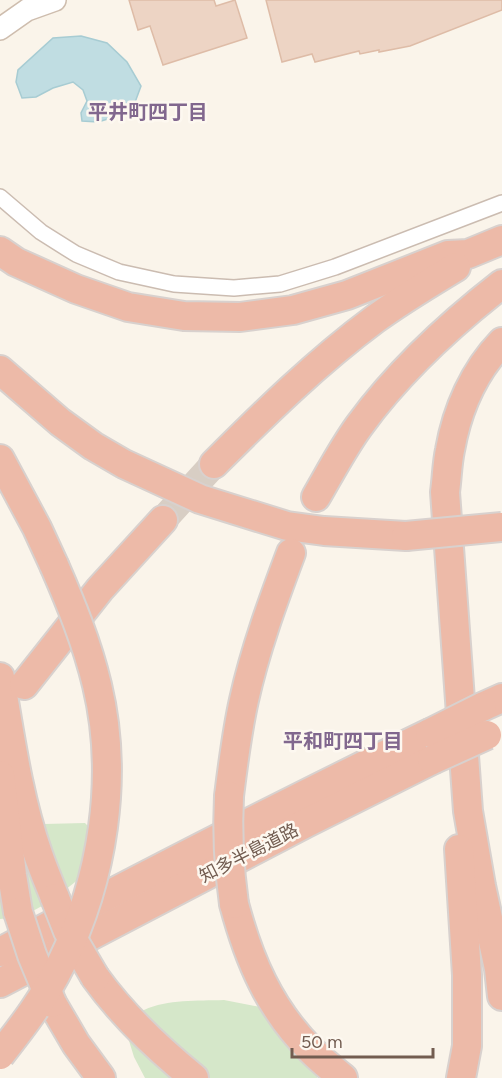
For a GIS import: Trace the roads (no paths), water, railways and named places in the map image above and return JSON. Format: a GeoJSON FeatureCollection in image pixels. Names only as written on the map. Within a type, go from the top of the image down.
{"type":"FeatureCollection","features":[{"type":"Feature","properties":{"kind":"highway"},"geometry":{"type":"LineString","coordinates":[[214,464],[289,391],[375,319],[456,267],[468,255],[502,240]]}},
{"type":"Feature","properties":{"kind":"highway"},"geometry":{"type":"LineString","coordinates":[[0,250],[16,262],[76,290],[129,307],[184,316],[240,317],[293,310],[347,295],[448,255],[468,255]]}},
{"type":"Feature","properties":{"kind":"highway"},"geometry":{"type":"LineString","coordinates":[[316,497],[358,427],[411,363],[502,284]]}},
{"type":"Feature","properties":{"kind":"highway"},"geometry":{"type":"LineString","coordinates":[[502,342],[490,354],[471,384],[460,410],[450,450],[445,492],[468,811],[499,969],[502,996]]}},
{"type":"Feature","properties":{"kind":"highway"},"geometry":{"type":"LineString","coordinates":[[0,370],[60,422],[93,446],[133,468],[200,499],[287,526],[324,531],[405,536],[502,527]]}},
{"type":"Feature","properties":{"kind":"highway"},"geometry":{"type":"LineString","coordinates":[[0,459],[37,528],[80,628],[98,687],[107,756],[104,820],[99,853],[93,882],[78,925],[61,965],[42,998],[0,1054]]}},
{"type":"Feature","properties":{"kind":"highway"},"geometry":{"type":"LineString","coordinates":[[163,519],[12,681],[11,743],[23,803],[37,854],[68,931],[94,977],[113,1002],[138,1029],[194,1078]]}},
{"type":"Feature","properties":{"kind":"highway"},"geometry":{"type":"LineString","coordinates":[[291,553],[272,602],[244,700],[229,796],[228,849],[234,903],[243,938],[265,988],[279,1012],[312,1051],[343,1078]]}},
{"type":"Feature","properties":{"kind":"highway"},"geometry":{"type":"LineString","coordinates":[[459,687],[451,706],[467,975],[467,1046],[461,1078]]}},
{"type":"Feature","properties":{"kind":"highway","name":"知多半島道路"},"geometry":{"type":"LineString","coordinates":[[431,746],[492,703]]}},
{"type":"Feature","properties":{"kind":"highway","name":"知多半島道路"},"geometry":{"type":"LineString","coordinates":[[0,983],[304,794],[431,746],[495,732]]}},
{"type":"Feature","properties":{"kind":"highway"},"geometry":{"type":"LineString","coordinates":[[0,772],[18,912],[32,955],[52,1003],[76,1044],[101,1078]]}},
{"type":"Feature","properties":{"kind":"highway","name":"知多半島道路"},"geometry":{"type":"LineString","coordinates":[[0,952],[177,875]]}},
{"type":"Feature","properties":{"kind":"street"},"geometry":{"type":"LineString","coordinates":[[0,29],[27,10],[55,0]]}},
{"type":"Feature","properties":{"kind":"street"},"geometry":{"type":"LineString","coordinates":[[0,197],[41,232],[76,254],[119,272],[174,284],[234,288],[280,284],[335,267],[502,203]]}},
{"type":"Feature","properties":{"kind":"water"},"geometry":{"type":"Polygon","coordinates":[[[81,36],[107,43],[127,62],[141,86],[134,105],[111,118],[98,122],[82,121],[81,113],[87,101],[83,90],[73,82],[53,88],[36,97],[22,98],[16,82],[18,70],[53,38],[81,36]]]}},
{"type":"Feature","properties":{"kind":"tunnel"},"geometry":{"type":"LineString","coordinates":[[163,520],[214,464]]}},
{"type":"Feature","properties":{"kind":"district","name":"平井町四丁目"},"geometry":{"type":"Point","coordinates":[148,112]}},
{"type":"Feature","properties":{"kind":"district","name":"平和町四丁目"},"geometry":{"type":"Point","coordinates":[343,741]}}]}
